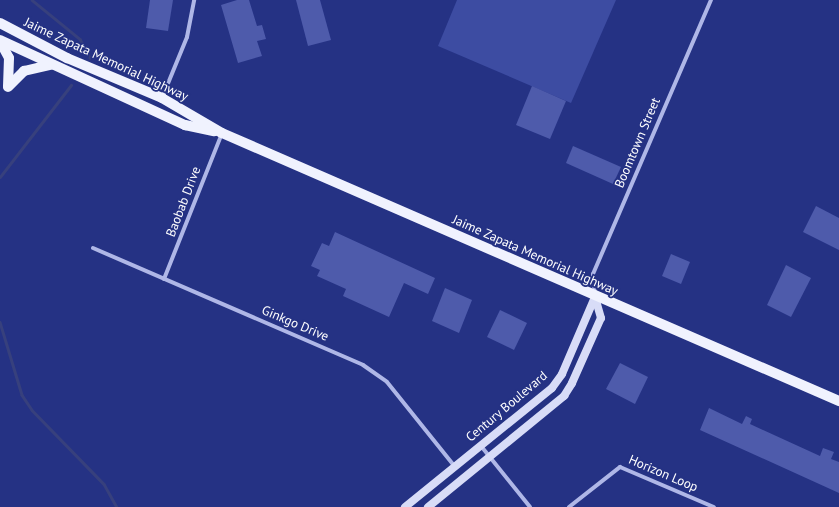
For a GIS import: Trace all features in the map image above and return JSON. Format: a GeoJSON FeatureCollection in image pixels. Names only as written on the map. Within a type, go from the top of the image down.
{"type":"FeatureCollection","features":[{"type":"Feature","properties":{"kind":"main road","name":"Jaime Zapata Memorial Highway"},"geometry":{"type":"LineString","coordinates":[[0,24],[67,58],[162,98],[222,133],[595,297],[839,401]]}},
{"type":"Feature","properties":{"kind":"main road","name":"Jaime Zapata Memorial Highway"},"geometry":{"type":"LineString","coordinates":[[0,40],[94,85],[185,125],[222,133]]}},
{"type":"Feature","properties":{"kind":"main road"},"geometry":{"type":"LineString","coordinates":[[0,40],[9,58],[8,87],[24,71],[51,65]]}},
{"type":"Feature","properties":{"kind":"main road"},"geometry":{"type":"LineString","coordinates":[[94,85],[110,87],[147,101],[162,98]]}},
{"type":"Feature","properties":{"kind":"street"},"geometry":{"type":"LineString","coordinates":[[162,98],[187,37],[194,0]]}},
{"type":"Feature","properties":{"kind":"street","name":"Boomtown Street"},"geometry":{"type":"LineString","coordinates":[[595,297],[593,274],[711,0]]}},
{"type":"Feature","properties":{"kind":"street","name":"Baobab Drive"},"geometry":{"type":"LineString","coordinates":[[164,279],[222,133]]}},
{"type":"Feature","properties":{"kind":"street","name":"Ginkgo Drive"},"geometry":{"type":"LineString","coordinates":[[93,248],[363,365],[387,382],[455,467]]}},
{"type":"Feature","properties":{"kind":"street","name":"Century Boulevard"},"geometry":{"type":"LineString","coordinates":[[404,507],[552,388],[562,374],[595,297]]}},
{"type":"Feature","properties":{"kind":"street","name":"Century Boulevard"},"geometry":{"type":"LineString","coordinates":[[428,507],[556,404],[572,383],[601,318],[595,297]]}},
{"type":"Feature","properties":{"kind":"street"},"geometry":{"type":"LineString","coordinates":[[481,446],[530,507]]}},
{"type":"Feature","properties":{"kind":"street","name":"Horizon Loop"},"geometry":{"type":"LineString","coordinates":[[569,507],[620,467],[714,507]]}},
{"type":"Feature","properties":{"kind":"shaded area"},"geometry":{"type":"Polygon","coordinates":[[[457,0],[616,0],[571,103],[438,46],[457,0]]]}},
{"type":"Feature","properties":{"kind":"building"},"geometry":{"type":"Polygon","coordinates":[[[150,0],[173,0],[168,31],[146,28],[150,0]]]}},
{"type":"Feature","properties":{"kind":"building"},"geometry":{"type":"Polygon","coordinates":[[[237,0],[249,0],[257,26],[262,25],[266,39],[257,41],[262,56],[238,63],[221,5],[237,0]]]}},
{"type":"Feature","properties":{"kind":"building"},"geometry":{"type":"Polygon","coordinates":[[[296,0],[320,0],[331,40],[308,46],[296,0]]]}},
{"type":"Feature","properties":{"kind":"building"},"geometry":{"type":"Polygon","coordinates":[[[532,86],[566,101],[550,139],[516,125],[532,86]]]}},
{"type":"Feature","properties":{"kind":"building"},"geometry":{"type":"Polygon","coordinates":[[[573,146],[621,167],[613,184],[566,163],[573,146]]]}},
{"type":"Feature","properties":{"kind":"building"},"geometry":{"type":"Polygon","coordinates":[[[816,206],[839,218],[839,250],[803,232],[816,206]]]}},
{"type":"Feature","properties":{"kind":"building"},"geometry":{"type":"Polygon","coordinates":[[[335,232],[435,278],[428,294],[404,283],[389,317],[343,296],[346,289],[317,276],[320,270],[311,266],[322,243],[329,246],[335,232]]]}},
{"type":"Feature","properties":{"kind":"building"},"geometry":{"type":"Polygon","coordinates":[[[671,254],[690,262],[681,284],[662,276],[671,254]]]}},
{"type":"Feature","properties":{"kind":"building"},"geometry":{"type":"Polygon","coordinates":[[[786,265],[811,278],[791,317],[767,305],[786,265]]]}},
{"type":"Feature","properties":{"kind":"building"},"geometry":{"type":"Polygon","coordinates":[[[445,288],[472,300],[459,333],[432,321],[445,288]]]}},
{"type":"Feature","properties":{"kind":"building"},"geometry":{"type":"Polygon","coordinates":[[[500,310],[527,323],[514,350],[487,337],[500,310]]]}},
{"type":"Feature","properties":{"kind":"building"},"geometry":{"type":"Polygon","coordinates":[[[620,363],[648,377],[635,404],[606,389],[620,363]]]}},
{"type":"Feature","properties":{"kind":"building"},"geometry":{"type":"Polygon","coordinates":[[[709,408],[742,424],[746,416],[752,419],[750,424],[820,456],[823,448],[834,452],[831,459],[839,462],[839,493],[700,430],[709,408]]]}},
{"type":"Feature","properties":{"kind":"waterway"},"geometry":{"type":"LineString","coordinates":[[32,0],[80,39],[90,58]]}},
{"type":"Feature","properties":{"kind":"waterway"},"geometry":{"type":"LineString","coordinates":[[0,177],[71,85]]}},
{"type":"Feature","properties":{"kind":"waterway"},"geometry":{"type":"LineString","coordinates":[[0,322],[22,395],[32,410],[104,484],[117,507]]}}]}
